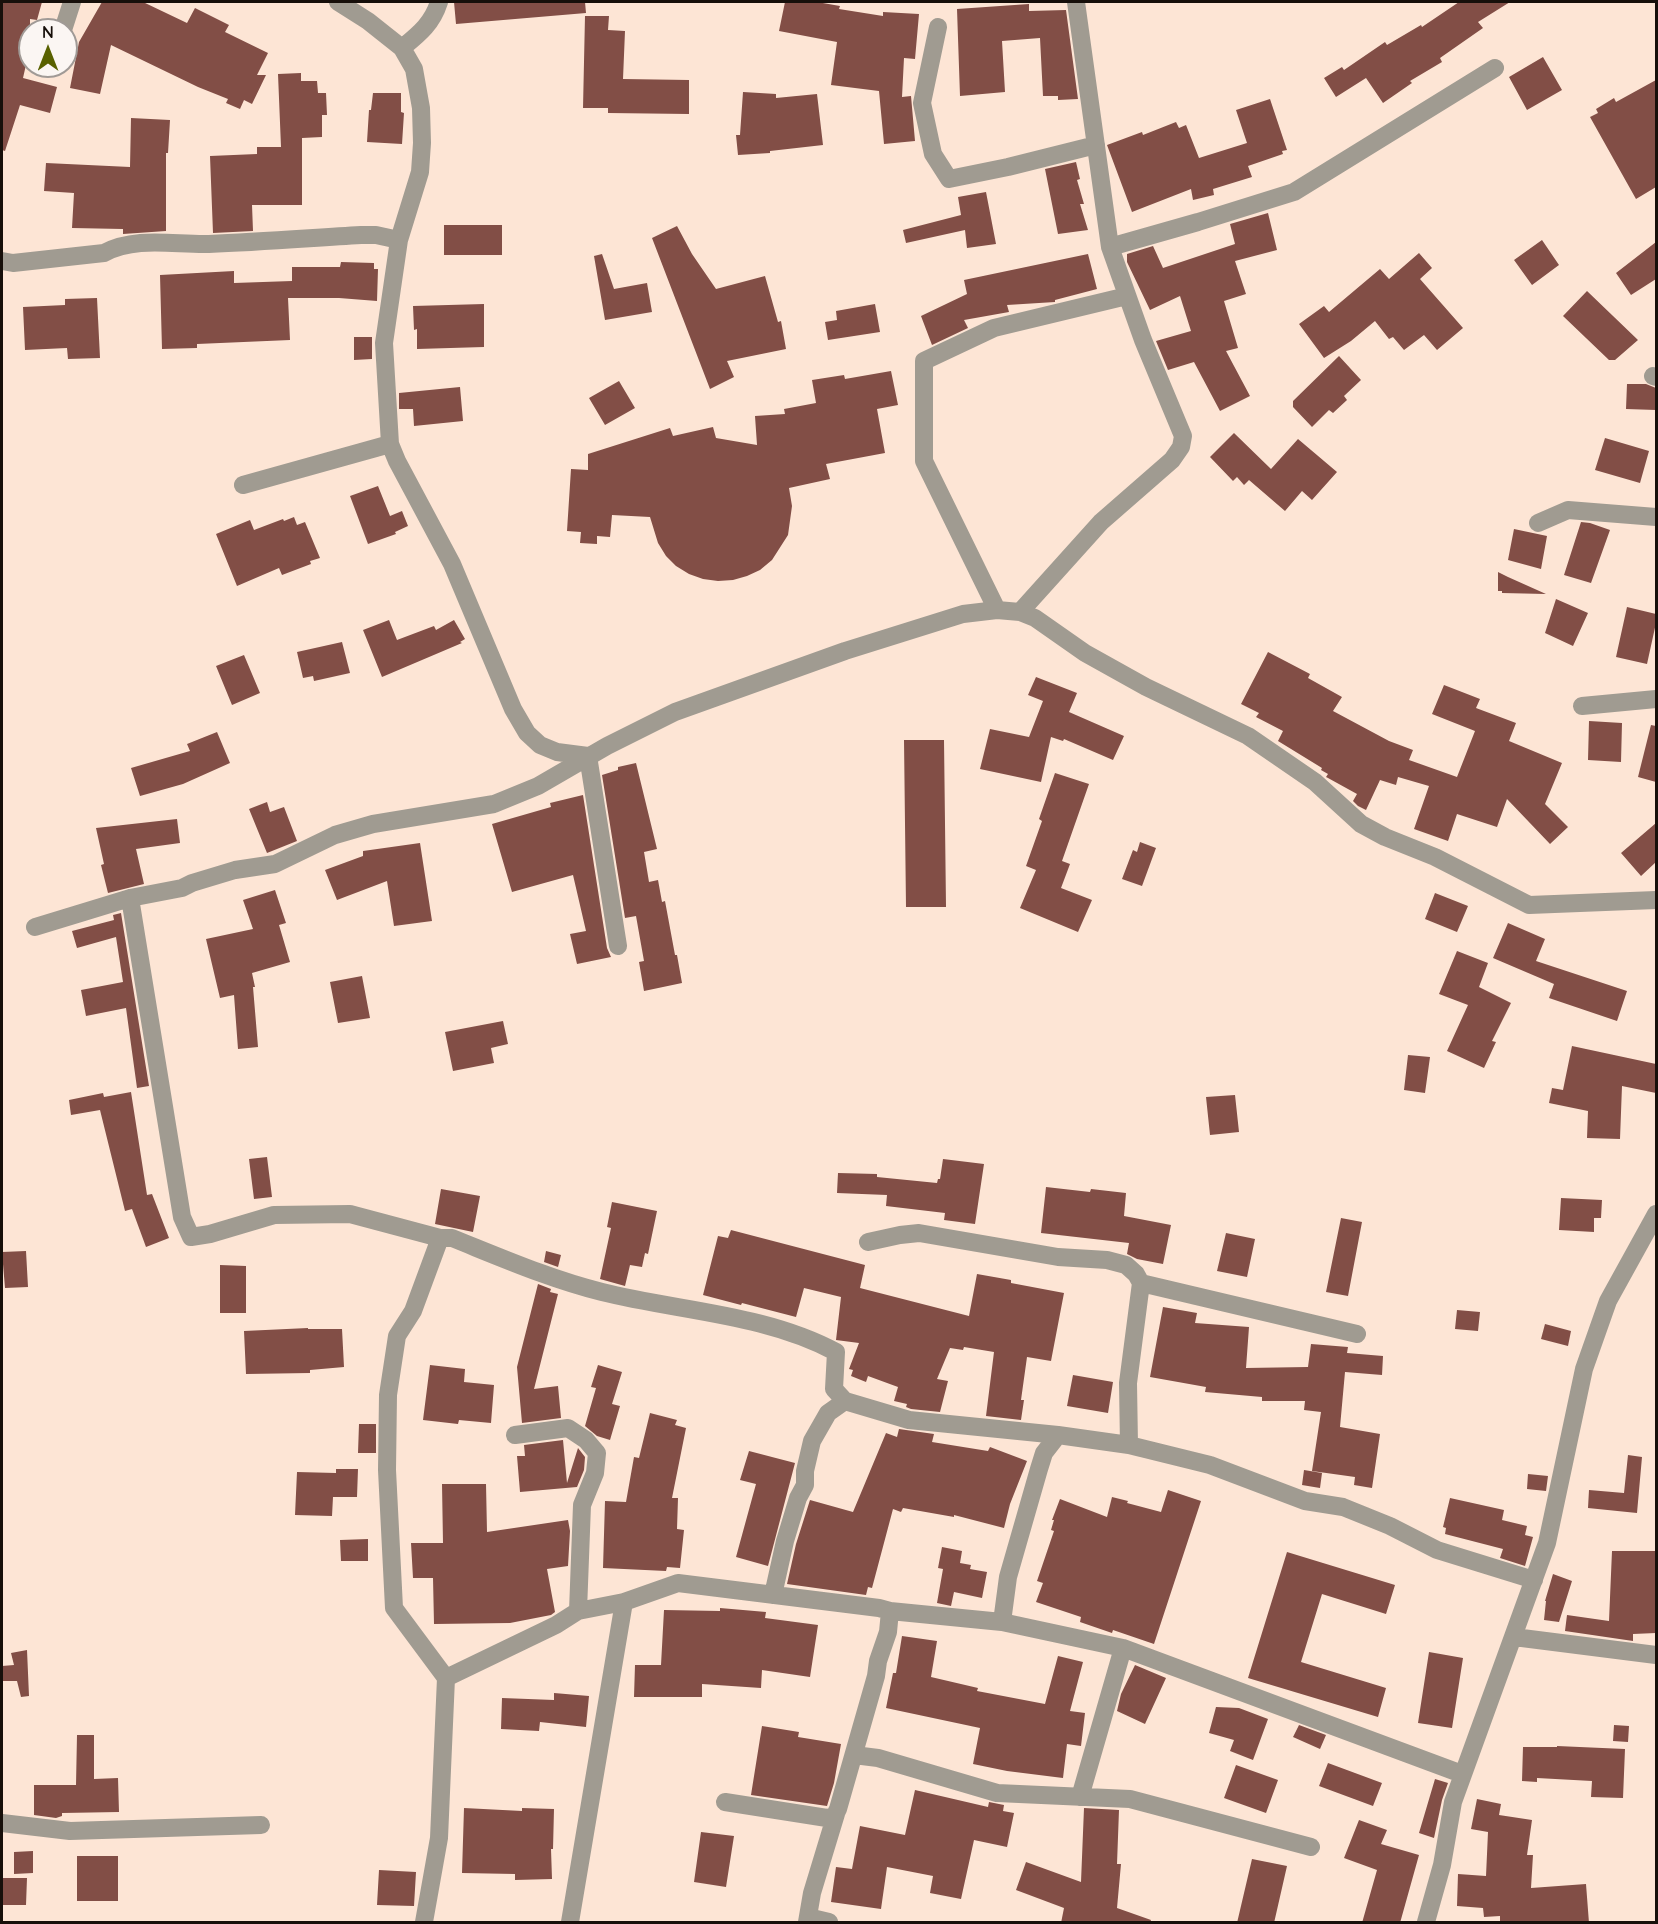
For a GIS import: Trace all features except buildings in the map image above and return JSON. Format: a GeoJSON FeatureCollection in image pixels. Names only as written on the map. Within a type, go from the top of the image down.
{"type":"FeatureCollection","features":[{"type":"Feature","properties":{"kind":"street"},"geometry":{"type":"LineString","coordinates":[[67,18],[72,2]]}},
{"type":"Feature","properties":{"kind":"street"},"geometry":{"type":"LineString","coordinates":[[338,2],[368,21],[402,48],[414,69],[421,108],[420,172],[399,240],[384,343],[390,444],[397,462],[452,564],[513,710],[527,733],[540,745],[557,752],[588,756]]}},
{"type":"Feature","properties":{"kind":"street"},"geometry":{"type":"LineString","coordinates":[[402,48],[426,28],[439,2]]}},
{"type":"Feature","properties":{"kind":"street"},"geometry":{"type":"LineString","coordinates":[[1020,612],[1101,522],[1173,460],[1181,447],[1183,436],[1127,297],[1110,247],[1076,2]]}},
{"type":"Feature","properties":{"kind":"street"},"geometry":{"type":"LineString","coordinates":[[938,27],[922,103],[933,154],[949,179],[1096,145]]}},
{"type":"Feature","properties":{"kind":"street"},"geometry":{"type":"LineString","coordinates":[[1110,247],[1294,192],[1495,68]]}},
{"type":"Feature","properties":{"kind":"street"},"geometry":{"type":"LineString","coordinates":[[2,261],[13,263],[104,253],[132,243],[207,244],[361,235],[376,235],[399,240]]}},
{"type":"Feature","properties":{"kind":"street"},"geometry":{"type":"LineString","coordinates":[[997,610],[924,462],[924,360],[994,328],[1127,297]]}},
{"type":"Feature","properties":{"kind":"street"},"geometry":{"type":"LineString","coordinates":[[243,485],[390,444]]}},
{"type":"Feature","properties":{"kind":"street"},"geometry":{"type":"LineString","coordinates":[[1538,523],[1568,510],[1656,517]]}},
{"type":"Feature","properties":{"kind":"street"},"geometry":{"type":"LineString","coordinates":[[35,927],[130,898],[182,888],[235,870],[275,864],[335,835],[374,825],[494,804],[537,786],[588,756],[675,712],[835,655],[963,614],[997,610],[1020,612],[1035,618],[1085,653],[1146,687],[1248,736],[1315,782],[1361,824],[1385,837],[1435,857],[1529,904],[1656,900]]}},
{"type":"Feature","properties":{"kind":"street"},"geometry":{"type":"LineString","coordinates":[[1582,706],[1656,699]]}},
{"type":"Feature","properties":{"kind":"street"},"geometry":{"type":"LineString","coordinates":[[588,756],[618,946]]}},
{"type":"Feature","properties":{"kind":"street"},"geometry":{"type":"LineString","coordinates":[[130,898],[182,1217],[191,1237],[210,1234],[274,1215],[350,1214],[440,1238],[452,1238],[533,1272],[602,1292],[715,1314],[811,1338],[836,1352],[834,1389],[845,1401],[909,1420],[1058,1434],[1129,1445],[1210,1465],[1305,1501],[1343,1507],[1390,1526],[1437,1550],[1534,1580]]}},
{"type":"Feature","properties":{"kind":"street"},"geometry":{"type":"LineString","coordinates":[[1426,1923],[1442,1866],[1453,1802],[1547,1543],[1584,1370],[1608,1301],[1650,1236],[1656,1214]]}},
{"type":"Feature","properties":{"kind":"street"},"geometry":{"type":"LineString","coordinates":[[868,1242],[900,1234],[919,1233],[1058,1257],[1107,1260],[1126,1265],[1136,1274],[1141,1283],[1128,1383],[1129,1445]]}},
{"type":"Feature","properties":{"kind":"street"},"geometry":{"type":"LineString","coordinates":[[424,1923],[439,1838],[446,1678],[394,1608],[387,1470],[388,1395],[397,1336],[413,1311],[440,1238]]}},
{"type":"Feature","properties":{"kind":"street"},"geometry":{"type":"LineString","coordinates":[[1141,1283],[1357,1334]]}},
{"type":"Feature","properties":{"kind":"street"},"geometry":{"type":"LineString","coordinates":[[773,1595],[785,1541],[798,1498],[805,1485],[805,1471],[812,1441],[828,1413],[845,1401]]}},
{"type":"Feature","properties":{"kind":"street"},"geometry":{"type":"LineString","coordinates":[[515,1434],[568,1428],[586,1440],[597,1453],[595,1473],[582,1505],[578,1611]]}},
{"type":"Feature","properties":{"kind":"street"},"geometry":{"type":"LineString","coordinates":[[1002,1622],[1008,1577],[1039,1469],[1044,1453],[1058,1434]]}},
{"type":"Feature","properties":{"kind":"street"},"geometry":{"type":"LineString","coordinates":[[446,1678],[556,1625],[578,1611],[624,1602],[678,1583],[890,1611],[1002,1622],[1123,1648],[1462,1774]]}},
{"type":"Feature","properties":{"kind":"street"},"geometry":{"type":"LineString","coordinates":[[570,1923],[624,1602]]}},
{"type":"Feature","properties":{"kind":"street"},"geometry":{"type":"LineString","coordinates":[[829,1923],[807,1920],[812,1893],[876,1676],[878,1661],[888,1632],[890,1611]]}},
{"type":"Feature","properties":{"kind":"street"},"geometry":{"type":"LineString","coordinates":[[1514,1637],[1656,1655]]}},
{"type":"Feature","properties":{"kind":"street"},"geometry":{"type":"LineString","coordinates":[[1080,1797],[1123,1648]]}},
{"type":"Feature","properties":{"kind":"street"},"geometry":{"type":"LineString","coordinates":[[854,1755],[878,1758],[997,1793],[1130,1800],[1311,1847]]}},
{"type":"Feature","properties":{"kind":"street"},"geometry":{"type":"LineString","coordinates":[[725,1802],[827,1818],[834,1817],[836,1814]]}},
{"type":"Feature","properties":{"kind":"street"},"geometry":{"type":"LineString","coordinates":[[2,1823],[70,1831],[261,1825]]}}]}
